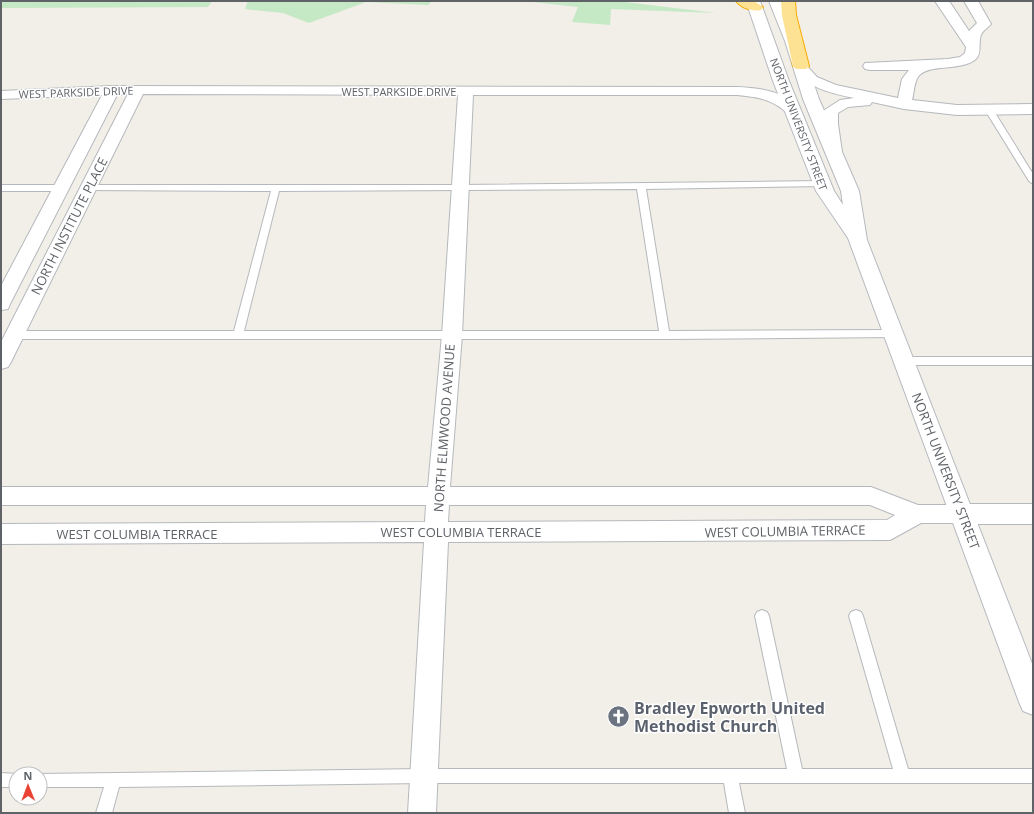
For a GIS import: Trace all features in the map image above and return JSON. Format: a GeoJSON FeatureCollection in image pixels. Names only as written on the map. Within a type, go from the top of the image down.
{"type":"FeatureCollection","features":[{"type":"Feature","properties":{"kind":"highway"},"geometry":{"type":"LineString","coordinates":[[788,1],[788,15],[802,67]]}},
{"type":"Feature","properties":{"kind":"main road","name":"NORTH UNIVERSITY STREET"},"geometry":{"type":"LineString","coordinates":[[776,1],[802,67],[811,99],[850,191],[858,240],[1033,702]]}},
{"type":"Feature","properties":{"kind":"main road","name":"NORTH UNIVERSITY STREET"},"geometry":{"type":"LineString","coordinates":[[750,3],[825,191],[858,240]]}},
{"type":"Feature","properties":{"kind":"main road"},"geometry":{"type":"LineString","coordinates":[[963,514],[1033,514]]}},
{"type":"Feature","properties":{"kind":"street"},"geometry":{"type":"LineString","coordinates":[[942,1],[973,47]]}},
{"type":"Feature","properties":{"kind":"street"},"geometry":{"type":"LineString","coordinates":[[870,66],[932,65],[962,61],[972,54],[974,33],[984,24],[982,18],[971,1]]}},
{"type":"Feature","properties":{"kind":"street"},"geometry":{"type":"LineString","coordinates":[[904,104],[911,76],[922,68],[932,65]]}},
{"type":"Feature","properties":{"kind":"street"},"geometry":{"type":"LineString","coordinates":[[802,67],[812,80],[832,89],[904,104]]}},
{"type":"Feature","properties":{"kind":"street","name":"WEST PARKSIDE DRIVE"},"geometry":{"type":"LineString","coordinates":[[1,95],[112,90],[743,91],[766,94],[781,100],[793,111]]}},
{"type":"Feature","properties":{"kind":"street","name":"NORTH INSTITUTE PLACE"},"geometry":{"type":"LineString","coordinates":[[1,304],[112,90]]}},
{"type":"Feature","properties":{"kind":"street","name":"NORTH INSTITUTE PLACE"},"geometry":{"type":"LineString","coordinates":[[1,362],[138,90]]}},
{"type":"Feature","properties":{"kind":"street","name":"NORTH ELMWOOD AVENUE"},"geometry":{"type":"LineString","coordinates":[[422,813],[438,497],[452,335],[466,91]]}},
{"type":"Feature","properties":{"kind":"street"},"geometry":{"type":"LineString","coordinates":[[834,153],[829,117],[833,109],[851,102],[989,110],[1033,109]]}},
{"type":"Feature","properties":{"kind":"street"},"geometry":{"type":"LineString","coordinates":[[1,496],[871,496],[917,514],[963,514]]}},
{"type":"Feature","properties":{"kind":"street","name":"WEST COLUMBIA TERRACE"},"geometry":{"type":"LineString","coordinates":[[1,534],[890,530],[917,514]]}},
{"type":"Feature","properties":{"kind":"lane"},"geometry":{"type":"LineString","coordinates":[[989,110],[1033,181]]}},
{"type":"Feature","properties":{"kind":"lane"},"geometry":{"type":"LineString","coordinates":[[89,188],[460,188],[822,184]]}},
{"type":"Feature","properties":{"kind":"lane"},"geometry":{"type":"LineString","coordinates":[[641,186],[666,335]]}},
{"type":"Feature","properties":{"kind":"lane"},"geometry":{"type":"LineString","coordinates":[[238,335],[276,187]]}},
{"type":"Feature","properties":{"kind":"lane"},"geometry":{"type":"LineString","coordinates":[[1,188],[60,188]]}},
{"type":"Feature","properties":{"kind":"lane"},"geometry":{"type":"LineString","coordinates":[[14,336],[893,334]]}},
{"type":"Feature","properties":{"kind":"lane"},"geometry":{"type":"LineString","coordinates":[[904,361],[1033,361]]}},
{"type":"Feature","properties":{"kind":"lane"},"geometry":{"type":"LineString","coordinates":[[762,616],[796,777]]}},
{"type":"Feature","properties":{"kind":"lane"},"geometry":{"type":"LineString","coordinates":[[856,616],[902,777]]}},
{"type":"Feature","properties":{"kind":"lane"},"geometry":{"type":"LineString","coordinates":[[48,780],[424,776],[731,778],[1033,776]]}},
{"type":"Feature","properties":{"kind":"lane"},"geometry":{"type":"LineString","coordinates":[[731,778],[737,813]]}},
{"type":"Feature","properties":{"kind":"lane"},"geometry":{"type":"LineString","coordinates":[[104,813],[114,779]]}},
{"type":"Feature","properties":{"kind":"green space"},"geometry":{"type":"Polygon","coordinates":[[[1,1],[212,1],[208,7],[1,8],[1,1]]]}},
{"type":"Feature","properties":{"kind":"green space"},"geometry":{"type":"Polygon","coordinates":[[[248,1],[432,1],[428,5],[366,2],[309,23],[283,13],[245,9],[248,1]]]}},
{"type":"Feature","properties":{"kind":"green space"},"geometry":{"type":"Polygon","coordinates":[[[524,1],[617,1],[716,13],[611,9],[610,25],[572,22],[578,7],[524,1]]]}},
{"type":"Feature","properties":{"kind":"place","name":"Bradley Epworth United Methodist Church"},"geometry":{"type":"Point","coordinates":[618,717]}}]}
